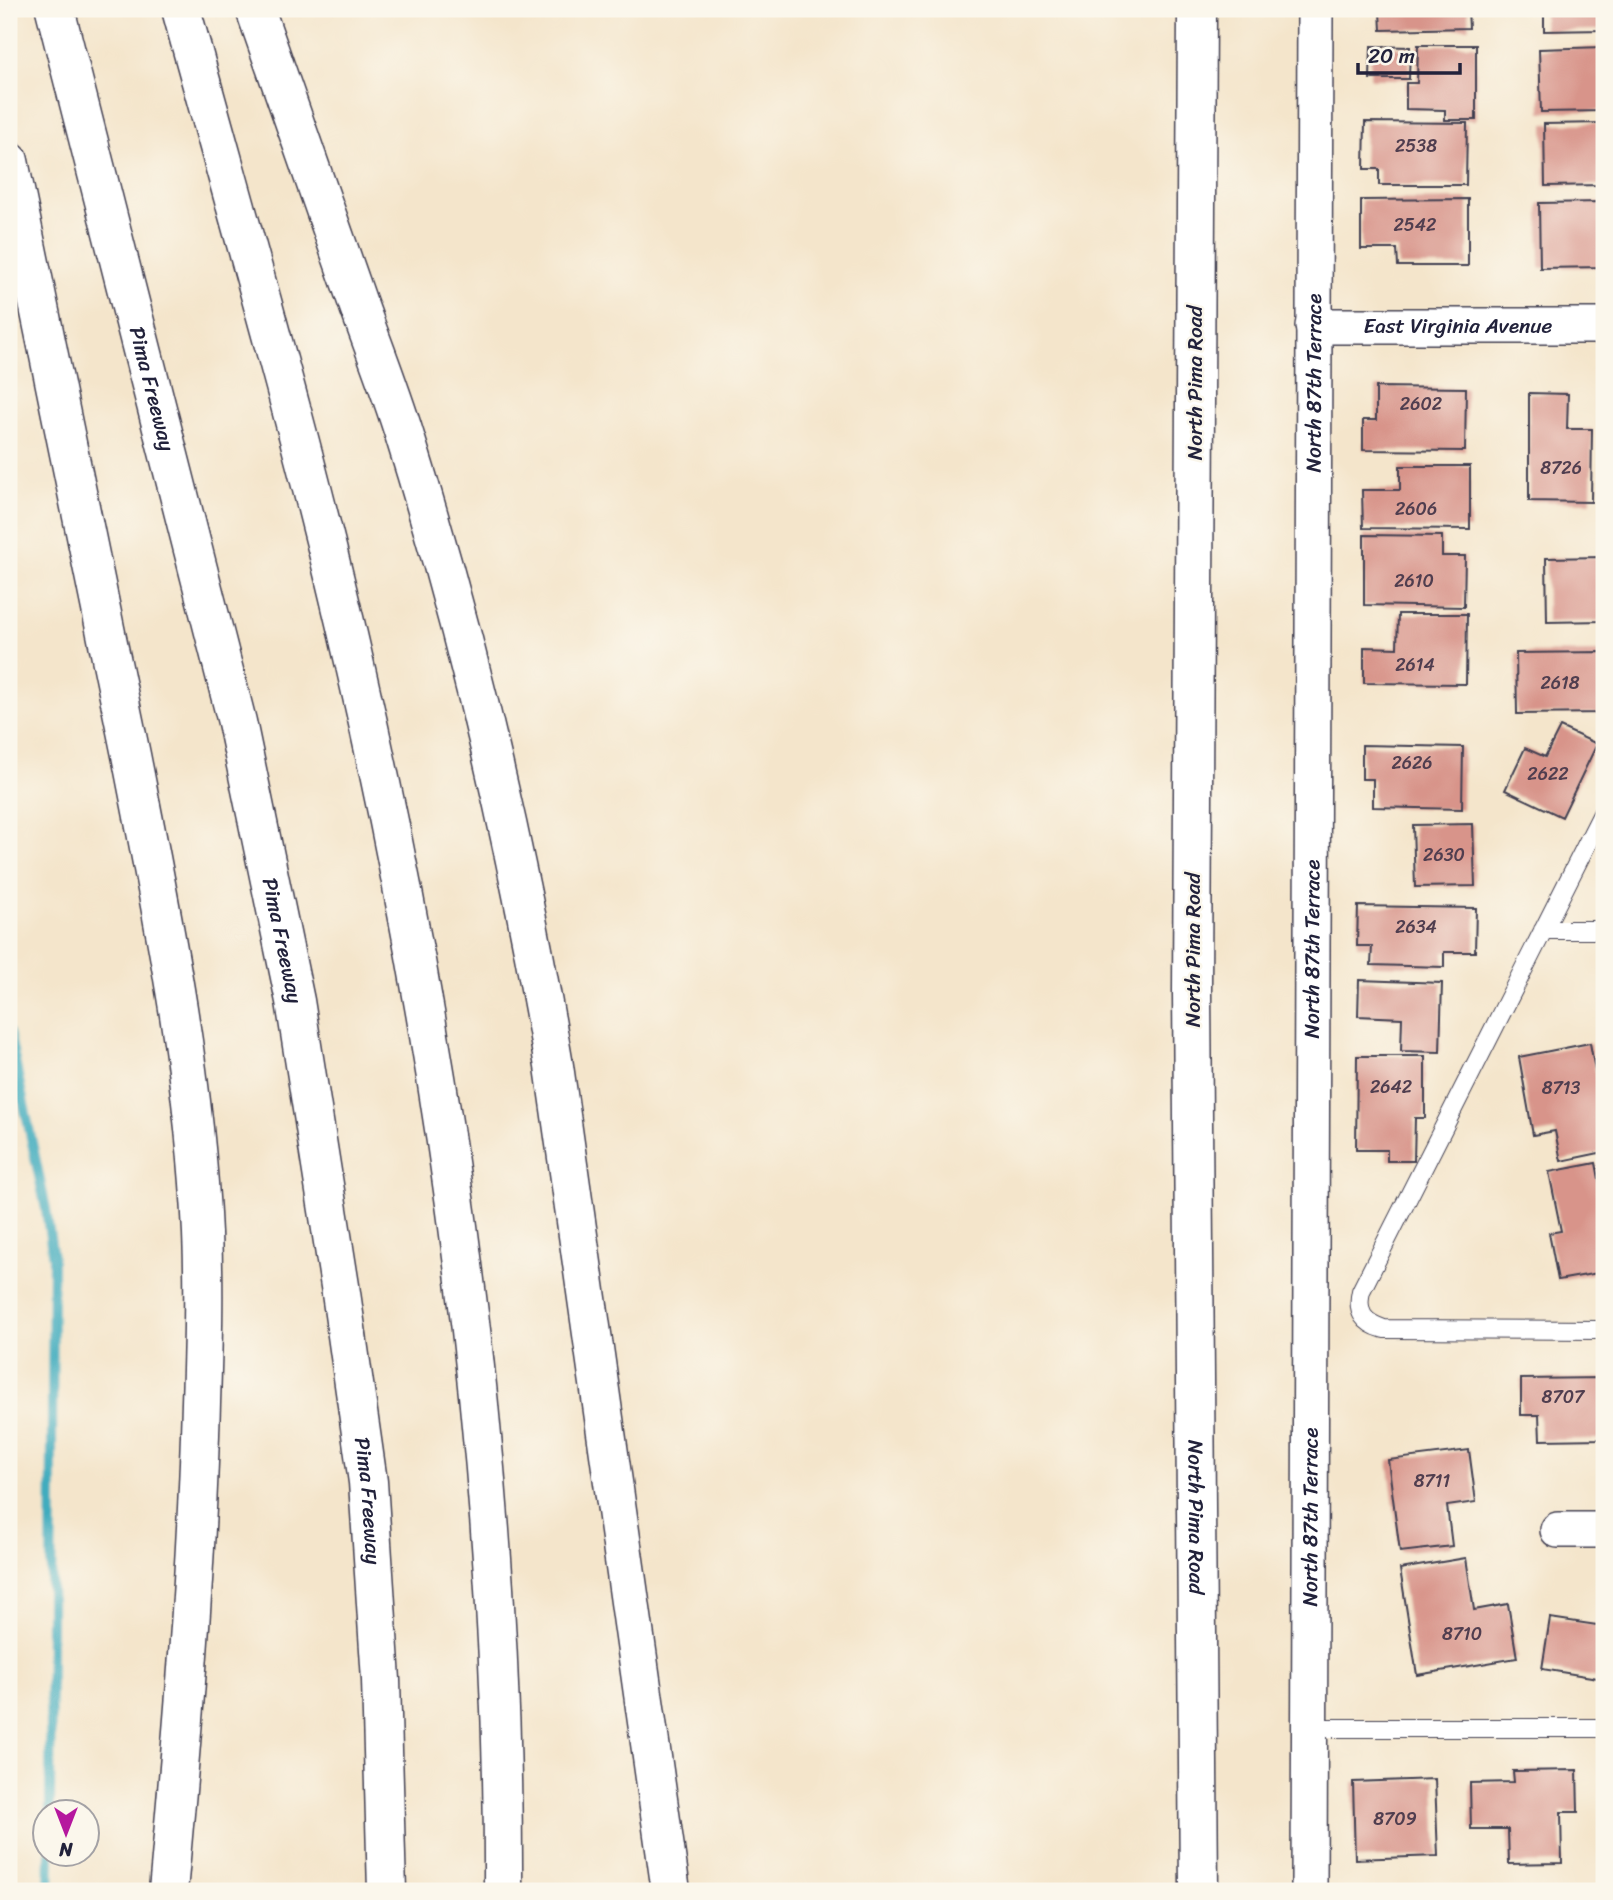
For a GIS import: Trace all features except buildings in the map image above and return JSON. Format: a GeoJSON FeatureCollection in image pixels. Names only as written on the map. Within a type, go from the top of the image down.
{"type":"FeatureCollection","features":[{"type":"Feature","properties":{"kind":"main road","name":"Pima Freeway"},"geometry":{"type":"LineString","coordinates":[[54,9],[237,722],[295,1002],[341,1286],[368,1482],[381,1680],[387,1891]]}},
{"type":"Feature","properties":{"kind":"main road"},"geometry":{"type":"LineString","coordinates":[[181,9],[287,398],[353,658],[397,862],[445,1126],[488,1485],[500,1687],[503,1891]]}},
{"type":"Feature","properties":{"kind":"main road"},"geometry":{"type":"LineString","coordinates":[[255,9],[404,433],[467,656],[512,847],[536,956],[554,1066],[671,1891]]}},
{"type":"Feature","properties":{"kind":"main road","name":"North Pima Road"},"geometry":{"type":"LineString","coordinates":[[1197,9],[1192,1006],[1199,1891]]}},
{"type":"Feature","properties":{"kind":"main road"},"geometry":{"type":"LineString","coordinates":[[9,161],[145,824],[182,1037],[197,1174],[202,1233],[197,1513],[168,1891]]}},
{"type":"Feature","properties":{"kind":"street","name":"North 87th Terrace"},"geometry":{"type":"LineString","coordinates":[[1309,1891],[1315,9]]}},
{"type":"Feature","properties":{"kind":"street","name":"East Virginia Avenue"},"geometry":{"type":"LineString","coordinates":[[1313,326],[1604,326]]}},
{"type":"Feature","properties":{"kind":"street"},"geometry":{"type":"LineString","coordinates":[[1558,1530],[1604,1530]]}},
{"type":"Feature","properties":{"kind":"lane"},"geometry":{"type":"LineString","coordinates":[[1604,810],[1361,1292],[1358,1307],[1367,1321],[1384,1329],[1604,1330]]}},
{"type":"Feature","properties":{"kind":"lane"},"geometry":{"type":"LineString","coordinates":[[1543,930],[1604,930]]}},
{"type":"Feature","properties":{"kind":"lane"},"geometry":{"type":"LineString","coordinates":[[1309,1728],[1604,1728]]}},
{"type":"Feature","properties":{"kind":"waterway"},"geometry":{"type":"LineString","coordinates":[[9,1033],[46,1209],[53,1258],[50,1798]]}},
{"type":"Feature","properties":{"kind":"waterway"},"geometry":{"type":"LineString","coordinates":[[49,1891],[50,1868]]}}]}
